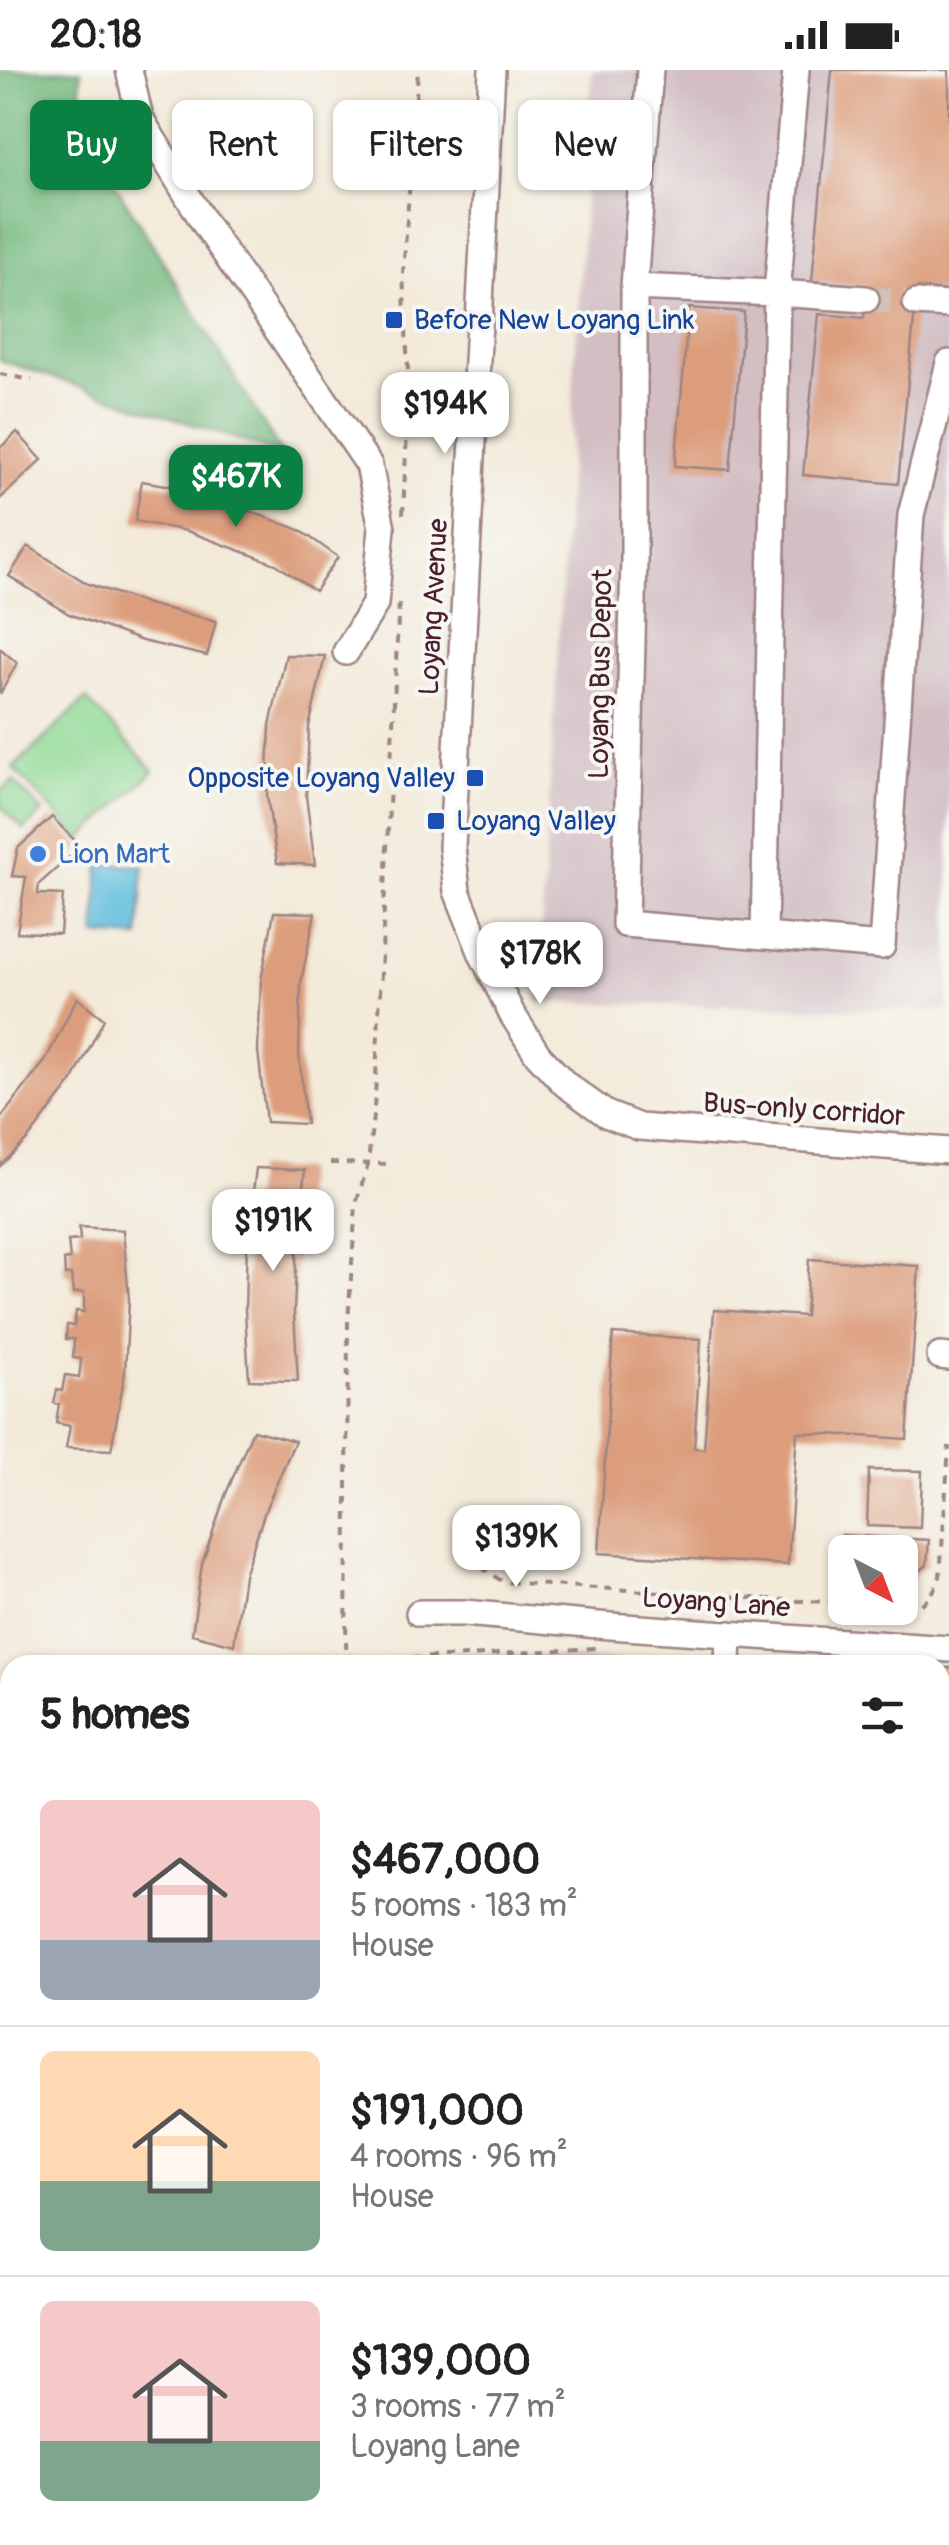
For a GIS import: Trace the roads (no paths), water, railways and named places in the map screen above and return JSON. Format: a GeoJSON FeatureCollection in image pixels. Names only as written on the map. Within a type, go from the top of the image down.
{"type":"FeatureCollection","features":[{"type":"Feature","properties":{"kind":"street"},"geometry":{"type":"LineString","coordinates":[[129,70],[140,118],[205,224],[369,465],[382,528],[375,604],[346,652]]}},
{"type":"Feature","properties":{"kind":"street","name":"Loyang Avenue"},"geometry":{"type":"LineString","coordinates":[[452,847],[492,70]]}},
{"type":"Feature","properties":{"kind":"street","name":"Loyang Bus Depot"},"geometry":{"type":"LineString","coordinates":[[650,70],[634,287],[634,580],[625,924],[882,946],[912,515],[949,363]]}},
{"type":"Feature","properties":{"kind":"street"},"geometry":{"type":"LineString","coordinates":[[764,935],[777,292],[796,70]]}},
{"type":"Feature","properties":{"kind":"street"},"geometry":{"type":"LineString","coordinates":[[634,287],[777,292],[866,300]]}},
{"type":"Feature","properties":{"kind":"street"},"geometry":{"type":"LineString","coordinates":[[916,303],[949,306]]}},
{"type":"Feature","properties":{"kind":"street","name":"Bus-only corridor"},"geometry":{"type":"LineString","coordinates":[[452,847],[492,950],[546,1050],[573,1077],[614,1103],[648,1113],[675,1130],[942,1154]]}},
{"type":"Feature","properties":{"kind":"street","name":"Loyang Lane"},"geometry":{"type":"LineString","coordinates":[[419,1613],[949,1648]]}},
{"type":"Feature","properties":{"kind":"street"},"geometry":{"type":"LineString","coordinates":[[729,1655],[730,1634]]}},
{"type":"Feature","properties":{"kind":"water"},"geometry":{"type":"Polygon","coordinates":[[[100,863],[144,866],[139,938],[95,935],[100,863]]]}},
{"type":"Feature","properties":{"kind":"tunnel"},"geometry":{"type":"LineString","coordinates":[[866,299],[916,303]]}},
{"type":"Feature","properties":{"kind":"place","name":"Before New Loyang Link"},"geometry":{"type":"Point","coordinates":[394,320]}},
{"type":"Feature","properties":{"kind":"place","name":"Opposite Loyang Valley"},"geometry":{"type":"Point","coordinates":[475,778]}},
{"type":"Feature","properties":{"kind":"place","name":"Loyang Valley"},"geometry":{"type":"Point","coordinates":[436,821]}},
{"type":"Feature","properties":{"kind":"place","name":"Lion Mart"},"geometry":{"type":"Point","coordinates":[38,854]}}]}
